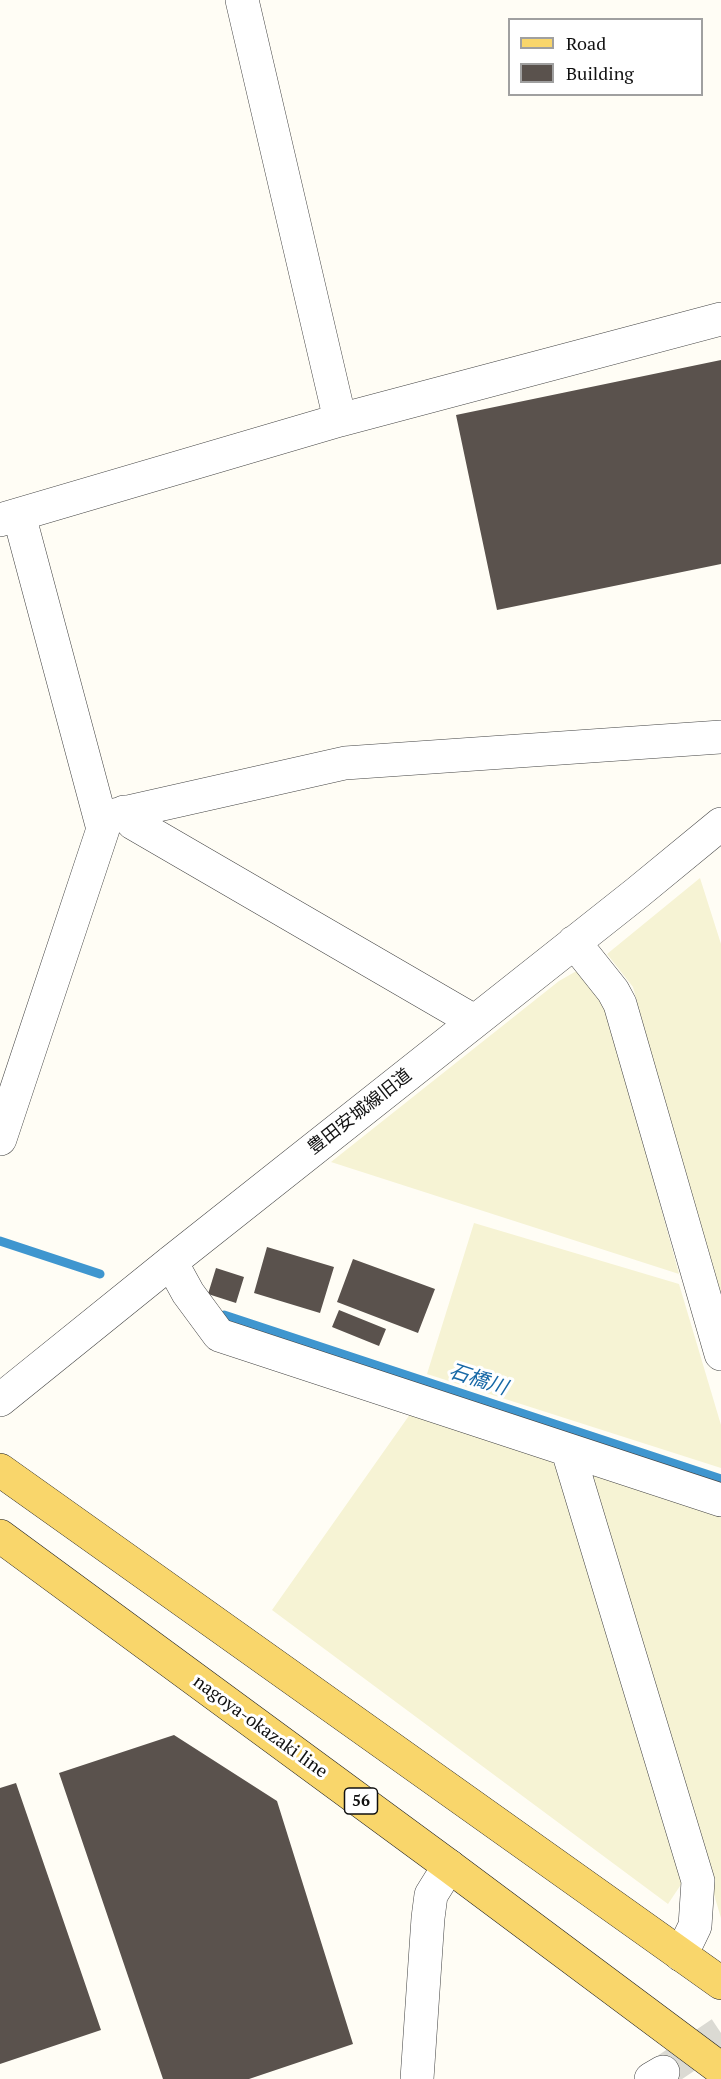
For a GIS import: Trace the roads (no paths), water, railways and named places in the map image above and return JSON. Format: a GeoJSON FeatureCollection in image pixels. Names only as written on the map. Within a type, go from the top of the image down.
{"type":"FeatureCollection","features":[{"type":"Feature","properties":{"kind":"main road"},"geometry":{"type":"LineString","coordinates":[[0,1470],[721,1983]]}},
{"type":"Feature","properties":{"kind":"main road","name":"nagoya-okazaki line"},"geometry":{"type":"LineString","coordinates":[[0,1536],[721,2069]]}},
{"type":"Feature","properties":{"kind":"street"},"geometry":{"type":"LineString","coordinates":[[242,0],[340,420]]}},
{"type":"Feature","properties":{"kind":"street"},"geometry":{"type":"LineString","coordinates":[[112,815],[10,517],[340,420],[721,319]]}},
{"type":"Feature","properties":{"kind":"street"},"geometry":{"type":"LineString","coordinates":[[0,1139],[104,829],[112,815],[345,763],[721,737]]}},
{"type":"Feature","properties":{"kind":"street"},"geometry":{"type":"LineString","coordinates":[[112,815],[133,823],[474,1021]]}},
{"type":"Feature","properties":{"kind":"street","name":"豊田安城線旧道"},"geometry":{"type":"LineString","coordinates":[[0,1400],[721,824]]}},
{"type":"Feature","properties":{"kind":"street"},"geometry":{"type":"LineString","coordinates":[[574,942],[614,992],[620,1004],[721,1354]]}},
{"type":"Feature","properties":{"kind":"street"},"geometry":{"type":"LineString","coordinates":[[171,1262],[188,1293],[219,1335],[721,1500]]}},
{"type":"Feature","properties":{"kind":"street"},"geometry":{"type":"LineString","coordinates":[[568,1451],[698,1881],[695,1926],[681,1954]]}},
{"type":"Feature","properties":{"kind":"street"},"geometry":{"type":"LineString","coordinates":[[417,2079],[431,1895],[449,1866]]}},
{"type":"Feature","properties":{"kind":"waterway","name":"石橋川"},"geometry":{"type":"LineString","coordinates":[[0,1241],[100,1274]]}},
{"type":"Feature","properties":{"kind":"waterway","name":"石橋川"},"geometry":{"type":"LineString","coordinates":[[224,1315],[721,1479]]}},
{"type":"Feature","properties":{"kind":"tunnel"},"geometry":{"type":"LineString","coordinates":[[663,2072],[721,2033]]}}]}
